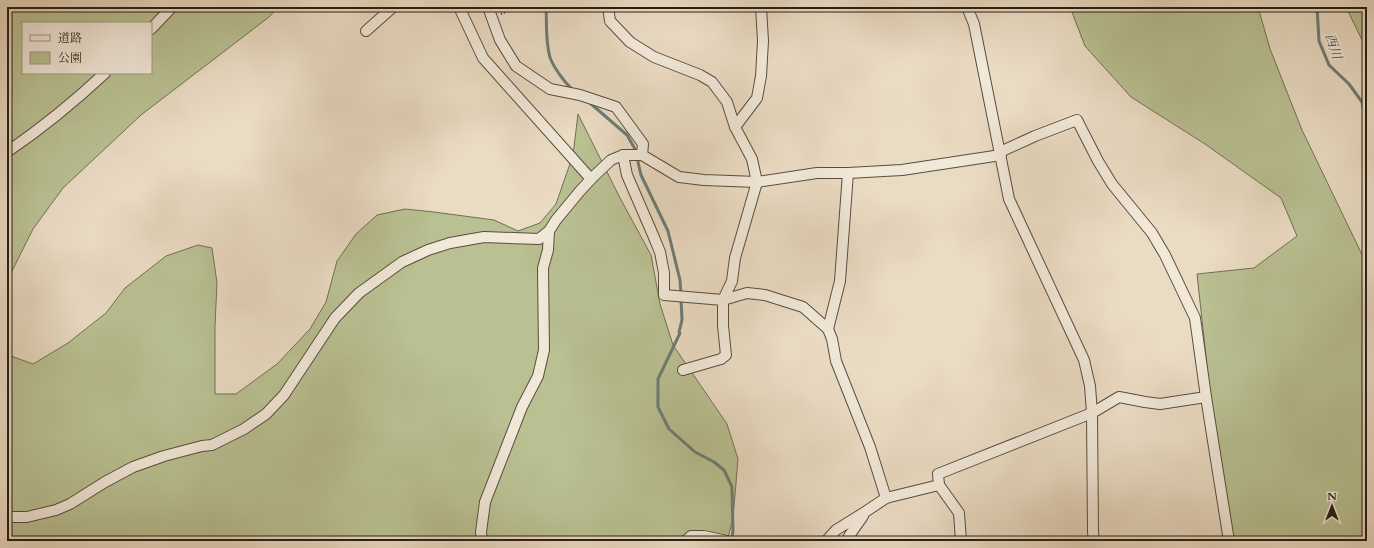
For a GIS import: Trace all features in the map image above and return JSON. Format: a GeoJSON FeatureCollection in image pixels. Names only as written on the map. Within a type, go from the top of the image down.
{"type":"FeatureCollection","features":[{"type":"Feature","properties":{"kind":"street"},"geometry":{"type":"LineString","coordinates":[[152,28],[172,7]]}},
{"type":"Feature","properties":{"kind":"street"},"geometry":{"type":"LineString","coordinates":[[366,31],[393,7]]}},
{"type":"Feature","properties":{"kind":"street"},"geometry":{"type":"LineString","coordinates":[[459,7],[483,58],[591,179]]}},
{"type":"Feature","properties":{"kind":"street"},"geometry":{"type":"LineString","coordinates":[[488,7],[500,40],[516,66],[550,89],[616,107],[643,144],[642,155]]}},
{"type":"Feature","properties":{"kind":"street"},"geometry":{"type":"LineString","coordinates":[[608,7],[610,21],[630,42],[654,57],[700,75],[712,82],[727,102],[735,127],[752,159],[758,182],[735,258],[732,280],[723,300],[723,326],[726,355],[721,359],[683,370]]}},
{"type":"Feature","properties":{"kind":"street"},"geometry":{"type":"LineString","coordinates":[[735,127],[756,98],[761,76],[763,41],[761,7]]}},
{"type":"Feature","properties":{"kind":"street"},"geometry":{"type":"LineString","coordinates":[[967,7],[974,24],[1009,199],[1084,360],[1090,386],[1092,413],[1094,541]]}},
{"type":"Feature","properties":{"kind":"street"},"geometry":{"type":"LineString","coordinates":[[7,152],[34,134],[79,98],[104,74]]}},
{"type":"Feature","properties":{"kind":"street"},"geometry":{"type":"LineString","coordinates":[[7,517],[27,517],[56,510],[70,504],[105,482],[133,467],[164,456],[202,446],[212,446],[244,429],[266,414],[284,395],[335,318],[359,293],[402,262],[428,250],[450,243],[484,237],[539,239],[549,231],[556,220],[591,179],[611,160],[623,155],[642,155],[679,177],[704,180],[758,182],[817,173],[902,170],[1000,154],[1035,136],[1077,120],[1098,161],[1112,184],[1152,233],[1165,255],[1195,318],[1229,541]]}},
{"type":"Feature","properties":{"kind":"street"},"geometry":{"type":"LineString","coordinates":[[623,155],[626,175],[660,252],[664,273],[664,295],[723,300],[747,293],[765,295],[803,307],[828,329],[832,339],[836,361],[870,447],[886,498]]}},
{"type":"Feature","properties":{"kind":"street"},"geometry":{"type":"LineString","coordinates":[[828,329],[840,281],[848,173]]}},
{"type":"Feature","properties":{"kind":"street"},"geometry":{"type":"LineString","coordinates":[[482,541],[480,532],[485,502],[522,407],[538,376],[544,350],[543,268],[548,250],[549,231]]}},
{"type":"Feature","properties":{"kind":"street"},"geometry":{"type":"LineString","coordinates":[[961,541],[959,513],[940,485],[938,474],[1092,413],[1119,397],[1160,404],[1206,397]]}},
{"type":"Feature","properties":{"kind":"street"},"geometry":{"type":"LineString","coordinates":[[826,541],[836,530],[886,498],[940,485]]}},
{"type":"Feature","properties":{"kind":"street"},"geometry":{"type":"LineString","coordinates":[[849,541],[849,536],[865,512]]}},
{"type":"Feature","properties":{"kind":"street"},"geometry":{"type":"LineString","coordinates":[[685,541],[692,536],[704,536],[727,541]]}},
{"type":"Feature","properties":{"kind":"path"},"geometry":{"type":"LineString","coordinates":[[492,18],[517,7]]}},
{"type":"Feature","properties":{"kind":"green space"},"geometry":{"type":"Polygon","coordinates":[[[7,7],[278,7],[269,17],[141,115],[63,188],[33,229],[7,281],[7,7]]]}},
{"type":"Feature","properties":{"kind":"green space"},"geometry":{"type":"Polygon","coordinates":[[[1070,7],[1258,7],[1270,49],[1302,130],[1367,265],[1367,541],[1230,541],[1210,393],[1197,274],[1254,268],[1297,236],[1281,198],[1205,144],[1131,97],[1085,46],[1070,7]]]}},
{"type":"Feature","properties":{"kind":"green space"},"geometry":{"type":"Polygon","coordinates":[[[1346,7],[1367,7],[1367,50],[1365,46],[1346,7]]]}},
{"type":"Feature","properties":{"kind":"green space"},"geometry":{"type":"Polygon","coordinates":[[[578,114],[619,196],[651,255],[660,304],[673,345],[727,424],[738,459],[733,519],[727,541],[7,541],[7,329],[11,356],[33,364],[68,343],[106,313],[125,288],[166,256],[198,245],[212,248],[217,283],[215,326],[215,394],[236,394],[277,364],[310,329],[326,302],[337,261],[356,234],[377,215],[405,209],[434,212],[494,220],[518,231],[540,223],[556,204],[573,155],[578,114]]]}},
{"type":"Feature","properties":{"kind":"waterway"},"geometry":{"type":"LineString","coordinates":[[546,7],[549,54],[560,76],[573,90]]}},
{"type":"Feature","properties":{"kind":"waterway","name":"西川"},"geometry":{"type":"LineString","coordinates":[[1317,7],[1319,41],[1329,65],[1349,84],[1362,102],[1367,126]]}},
{"type":"Feature","properties":{"kind":"waterway"},"geometry":{"type":"LineString","coordinates":[[590,103],[627,135],[635,149],[641,175],[668,231],[680,280],[681,294]]}},
{"type":"Feature","properties":{"kind":"waterway"},"geometry":{"type":"LineString","coordinates":[[681,299],[682,320],[680,333],[658,379],[658,407],[669,429],[695,452],[714,462],[724,470],[732,487],[733,532],[731,541]]}}]}
